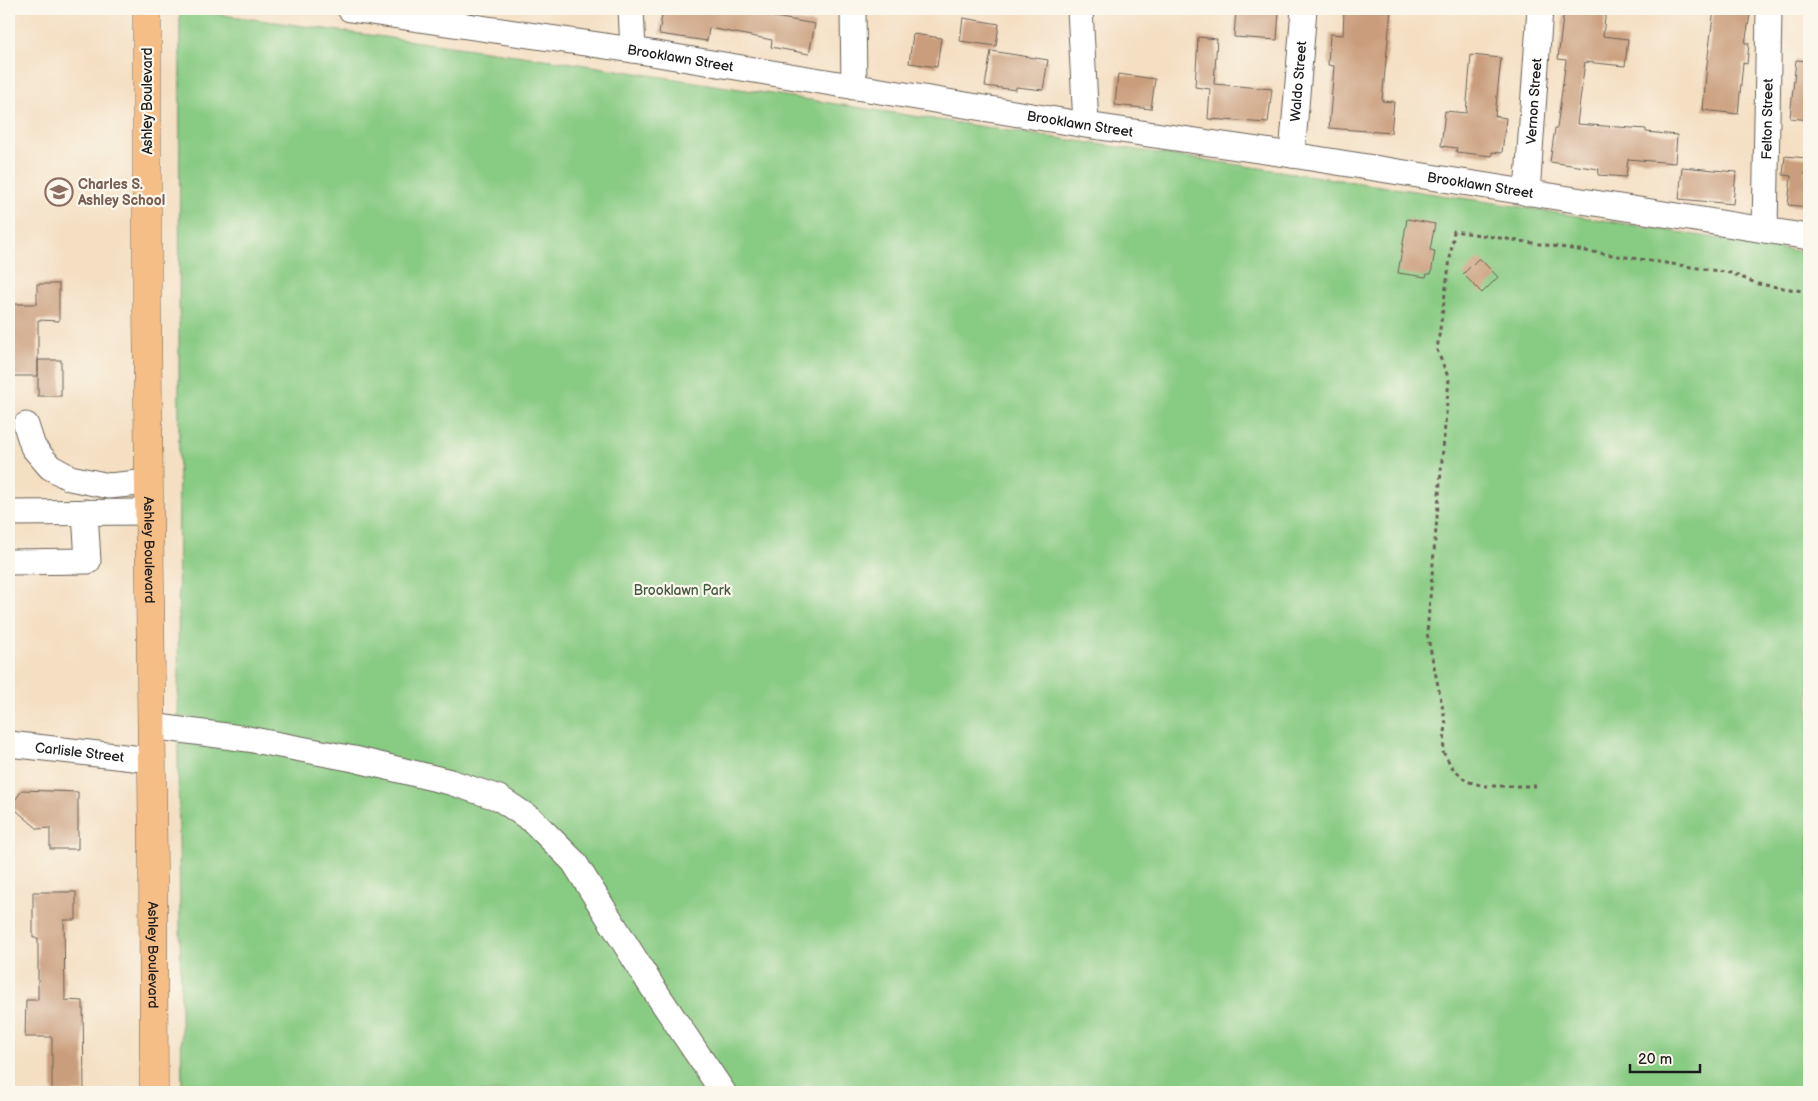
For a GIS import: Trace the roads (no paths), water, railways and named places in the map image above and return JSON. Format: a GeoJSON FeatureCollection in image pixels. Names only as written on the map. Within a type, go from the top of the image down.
{"type":"FeatureCollection","features":[{"type":"Feature","properties":{"kind":"main road","name":"Ashley Boulevard"},"geometry":{"type":"LineString","coordinates":[[146,9],[154,1092]]}},
{"type":"Feature","properties":{"kind":"street","name":"Brooklawn Street"},"geometry":{"type":"LineString","coordinates":[[350,9],[392,11],[1086,125],[1292,155],[1809,237]]}},
{"type":"Feature","properties":{"kind":"street"},"geometry":{"type":"LineString","coordinates":[[631,9],[633,50]]}},
{"type":"Feature","properties":{"kind":"street"},"geometry":{"type":"LineString","coordinates":[[853,9],[854,87]]}},
{"type":"Feature","properties":{"kind":"street"},"geometry":{"type":"LineString","coordinates":[[1080,9],[1086,125]]}},
{"type":"Feature","properties":{"kind":"street","name":"Waldo Street"},"geometry":{"type":"LineString","coordinates":[[1292,155],[1304,9]]}},
{"type":"Feature","properties":{"kind":"street","name":"Vernon Street"},"geometry":{"type":"LineString","coordinates":[[1527,193],[1540,9]]}},
{"type":"Feature","properties":{"kind":"street","name":"Felton Street"},"geometry":{"type":"LineString","coordinates":[[1764,230],[1770,9]]}},
{"type":"Feature","properties":{"kind":"street"},"geometry":{"type":"LineString","coordinates":[[26,425],[33,447],[50,467],[70,478],[109,486],[149,482]]}},
{"type":"Feature","properties":{"kind":"street"},"geometry":{"type":"LineString","coordinates":[[9,562],[88,561],[85,512]]}},
{"type":"Feature","properties":{"kind":"street"},"geometry":{"type":"LineString","coordinates":[[9,513],[149,512]]}},
{"type":"Feature","properties":{"kind":"street"},"geometry":{"type":"LineString","coordinates":[[151,726],[248,740],[354,759],[450,782],[499,798],[532,820],[574,862],[651,985],[723,1092]]}},
{"type":"Feature","properties":{"kind":"street","name":"Carlisle Street"},"geometry":{"type":"LineString","coordinates":[[9,744],[151,760]]}},
{"type":"Feature","properties":{"kind":"place","name":"Charles S. Ashley School"},"geometry":{"type":"Point","coordinates":[59,192]}},
{"type":"Feature","properties":{"kind":"park label","name":"Brooklawn Park"},"geometry":{"type":"Point","coordinates":[682,590]}}]}
